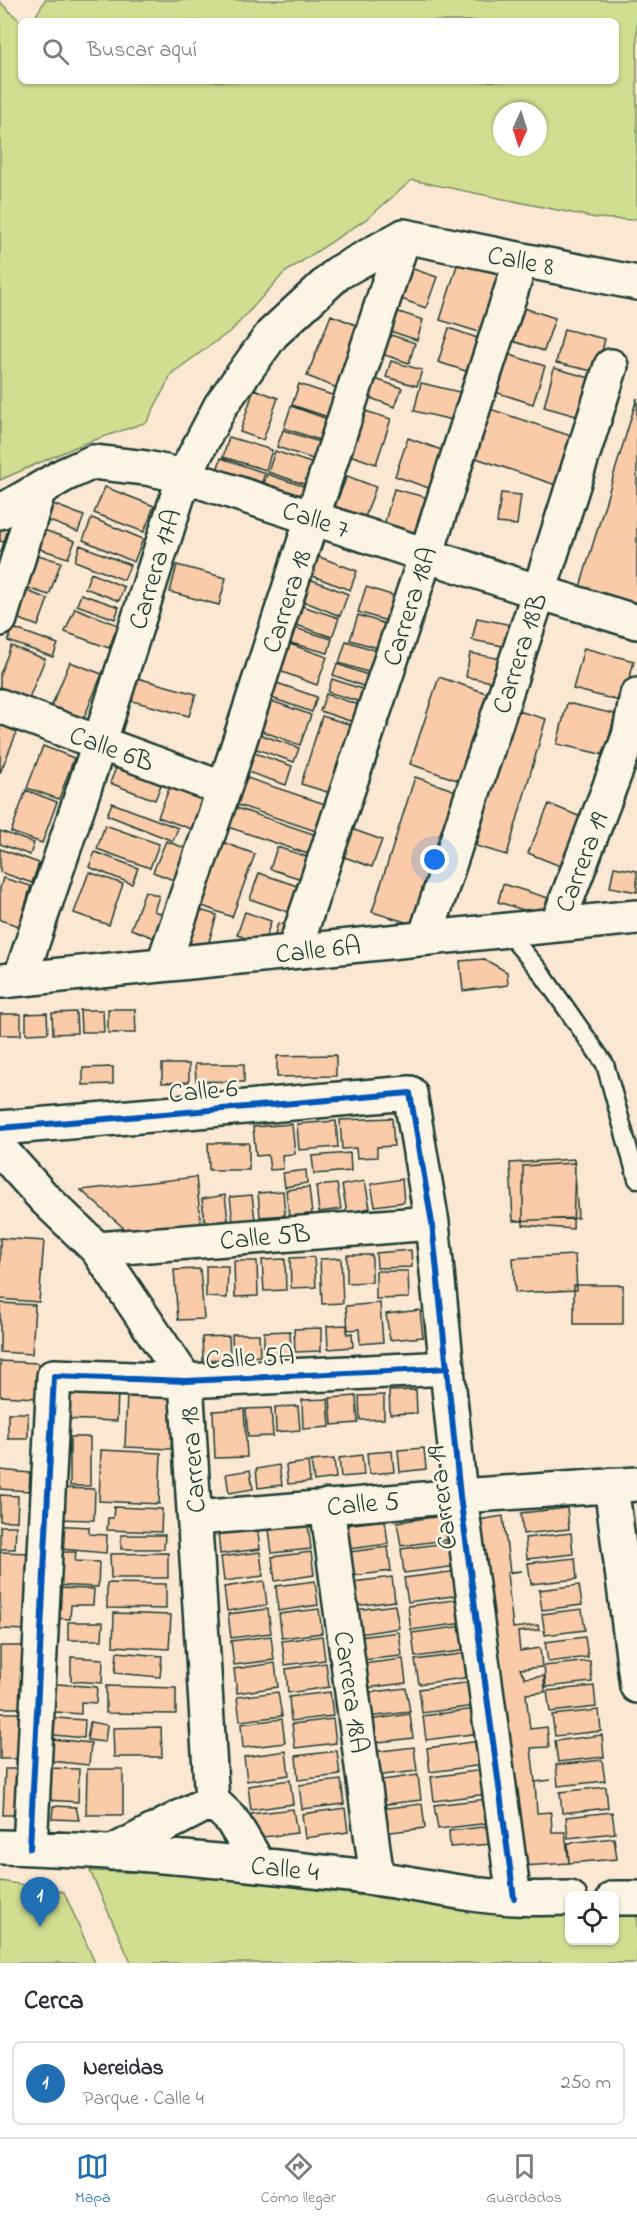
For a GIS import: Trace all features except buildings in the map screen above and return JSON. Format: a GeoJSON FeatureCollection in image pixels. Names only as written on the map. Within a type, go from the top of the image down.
{"type":"FeatureCollection","features":[{"type":"Feature","properties":{"kind":"street","name":"Calle 8"},"geometry":{"type":"LineString","coordinates":[[404,236],[637,283]]}},
{"type":"Feature","properties":{"kind":"street","name":"Carrera 17A"},"geometry":{"type":"LineString","coordinates":[[10,980],[99,744],[184,476],[221,405],[272,334],[338,273],[404,236]]}},
{"type":"Feature","properties":{"kind":"street","name":"Carrera 18"},"geometry":{"type":"LineString","coordinates":[[163,965],[224,789],[404,236]]}},
{"type":"Feature","properties":{"kind":"street","name":"Carrera 18A"},"geometry":{"type":"LineString","coordinates":[[294,951],[426,555],[521,260]]}},
{"type":"Feature","properties":{"kind":"street","name":"Carrera 18B"},"geometry":{"type":"LineString","coordinates":[[425,938],[611,366]]}},
{"type":"Feature","properties":{"kind":"street","name":"Calle 7"},"geometry":{"type":"LineString","coordinates":[[0,512],[64,475],[93,462],[146,468],[184,476],[637,622]]}},
{"type":"Feature","properties":{"kind":"street"},"geometry":{"type":"LineString","coordinates":[[0,619],[38,492]]}},
{"type":"Feature","properties":{"kind":"street","name":"Carrera 19"},"geometry":{"type":"LineString","coordinates":[[558,925],[629,736],[637,695]]}},
{"type":"Feature","properties":{"kind":"street","name":"Calle 6B"},"geometry":{"type":"LineString","coordinates":[[0,706],[224,789]]}},
{"type":"Feature","properties":{"kind":"street","name":"Calle 6A"},"geometry":{"type":"LineString","coordinates":[[10,980],[637,917]]}},
{"type":"Feature","properties":{"kind":"street","name":"Carrera 19"},"geometry":{"type":"LineString","coordinates":[[410,1094],[432,1223],[460,1496],[514,1898]]}},
{"type":"Feature","properties":{"kind":"street","name":"Calle 6"},"geometry":{"type":"LineString","coordinates":[[0,1128],[410,1094]]}},
{"type":"Feature","properties":{"kind":"street","name":"Carrera 18"},"geometry":{"type":"LineString","coordinates":[[0,1149],[44,1198],[97,1249],[186,1381],[212,1801]]}},
{"type":"Feature","properties":{"kind":"street"},"geometry":{"type":"LineString","coordinates":[[0,1188],[44,1198]]}},
{"type":"Feature","properties":{"kind":"street","name":"Calle 5B"},"geometry":{"type":"LineString","coordinates":[[97,1249],[432,1223]]}},
{"type":"Feature","properties":{"kind":"street","name":"Calle 5A"},"geometry":{"type":"LineString","coordinates":[[15,1848],[54,1376],[186,1381],[448,1368]]}},
{"type":"Feature","properties":{"kind":"street"},"geometry":{"type":"LineString","coordinates":[[624,1484],[637,1686]]}},
{"type":"Feature","properties":{"kind":"street","name":"Calle 5"},"geometry":{"type":"LineString","coordinates":[[196,1518],[624,1484]]}},
{"type":"Feature","properties":{"kind":"street","name":"Carrera 18A"},"geometry":{"type":"LineString","coordinates":[[327,1506],[377,1878]]}},
{"type":"Feature","properties":{"kind":"street"},"geometry":{"type":"LineString","coordinates":[[111,1853],[212,1801],[231,1819],[259,1865]]}},
{"type":"Feature","properties":{"kind":"street","name":"Calle 4"},"geometry":{"type":"LineString","coordinates":[[15,1848],[259,1865],[377,1878],[401,1884],[514,1898],[565,1898]]}},
{"type":"Feature","properties":{"kind":"street"},"geometry":{"type":"LineString","coordinates":[[619,1898],[637,1898]]}},
{"type":"Feature","properties":{"kind":"lane"},"geometry":{"type":"LineString","coordinates":[[506,930],[540,971],[605,1064],[637,1179]]}},
{"type":"Feature","properties":{"kind":"green space"},"geometry":{"type":"Polygon","coordinates":[[[45,0],[637,0],[637,218],[631,220],[596,218],[412,180],[368,218],[284,273],[232,330],[172,373],[147,422],[80,445],[0,480],[0,2],[18,19],[18,84],[619,84],[619,18],[35,18],[45,0]]]}},
{"type":"Feature","properties":{"kind":"green space"},"geometry":{"type":"Polygon","coordinates":[[[90,1871],[189,1874],[515,1915],[565,1916],[565,1945],[619,1945],[619,1915],[637,1914],[637,1963],[131,1963],[90,1871]]]}},
{"type":"Feature","properties":{"kind":"green space"},"geometry":{"type":"Polygon","coordinates":[[[0,1881],[64,1892],[95,1963],[0,1963],[0,1881]]]}},
{"type":"Feature","properties":{"kind":"cycle path"},"geometry":{"type":"LineString","coordinates":[[0,1128],[410,1093],[432,1223],[460,1496],[514,1898]]}},
{"type":"Feature","properties":{"kind":"cycle path"},"geometry":{"type":"LineString","coordinates":[[30,1848],[54,1376],[186,1381],[448,1368]]}},
{"type":"Feature","properties":{"kind":"place","name":"Nereidas"},"geometry":{"type":"Point","coordinates":[40,1927]}}]}
